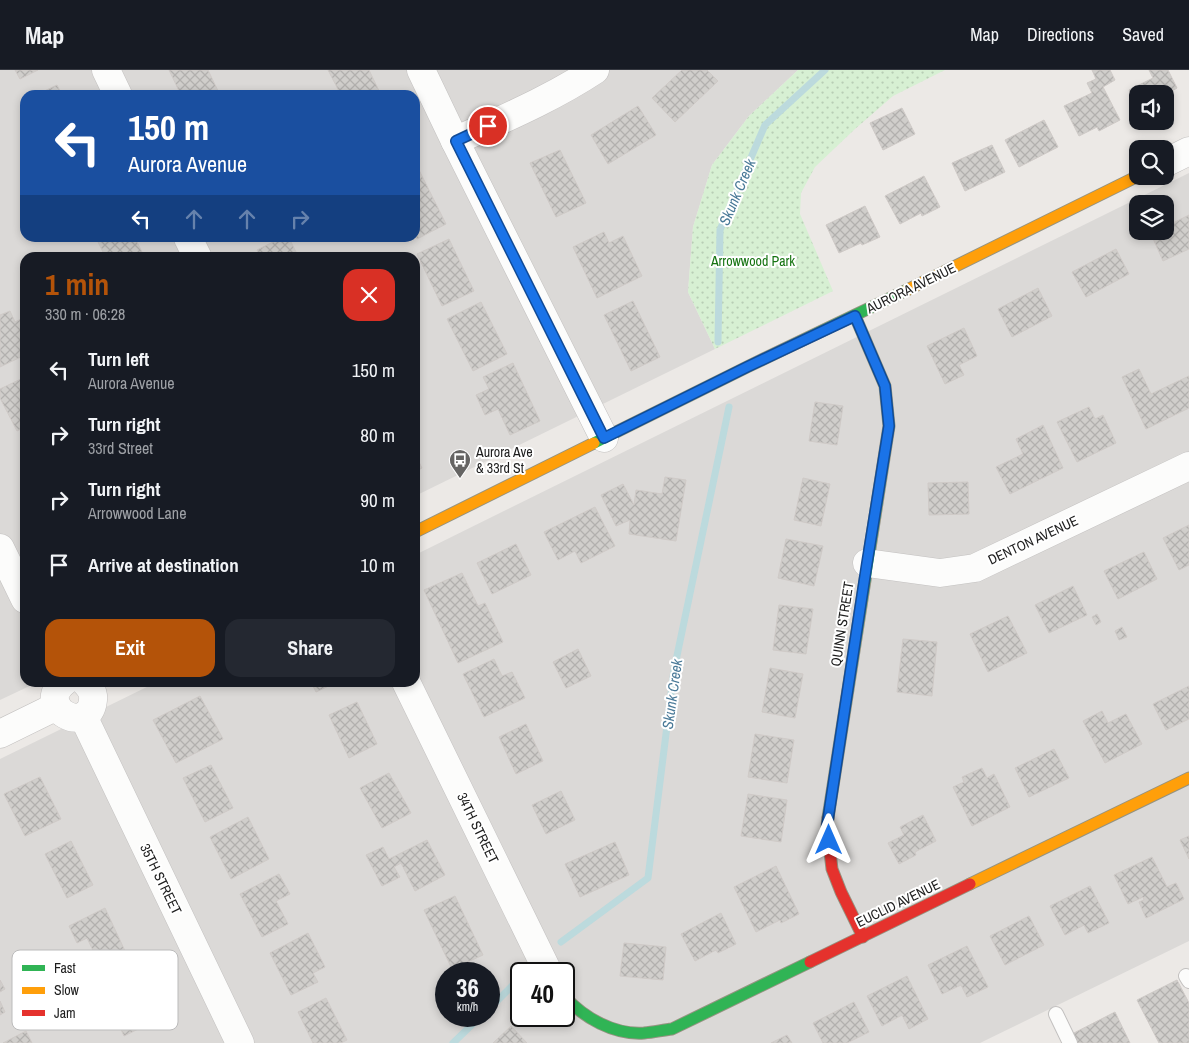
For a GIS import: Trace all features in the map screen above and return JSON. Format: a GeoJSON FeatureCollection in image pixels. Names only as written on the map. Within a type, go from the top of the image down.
{"type":"FeatureCollection","features":[{"type":"Feature","properties":{"kind":"street"},"geometry":{"type":"LineString","coordinates":[[106,70],[116,90]]}},
{"type":"Feature","properties":{"kind":"street"},"geometry":{"type":"LineString","coordinates":[[421,70],[604,438]]}},
{"type":"Feature","properties":{"kind":"street"},"geometry":{"type":"LineString","coordinates":[[456,141],[538,103],[575,83],[594,70]]}},
{"type":"Feature","properties":{"kind":"street"},"geometry":{"type":"LineString","coordinates":[[1174,158],[1189,151]]}},
{"type":"Feature","properties":{"kind":"street","name":"AURORA AVENUE"},"geometry":{"type":"LineString","coordinates":[[420,530],[1129,180]]}},
{"type":"Feature","properties":{"kind":"street","name":"QUINN STREET"},"geometry":{"type":"LineString","coordinates":[[855,316],[885,386],[889,426],[827,826],[832,869],[840,892],[863,937]]}},
{"type":"Feature","properties":{"kind":"street","name":"DENTON AVENUE"},"geometry":{"type":"LineString","coordinates":[[867,563],[940,573],[975,568],[1189,466]]}},
{"type":"Feature","properties":{"kind":"street"},"geometry":{"type":"LineString","coordinates":[[0,548],[20,589]]}},
{"type":"Feature","properties":{"kind":"street"},"geometry":{"type":"LineString","coordinates":[[0,734],[60,694],[63,714],[73,717],[83,716],[92,704],[94,687]]}},
{"type":"Feature","properties":{"kind":"street","name":"34TH STREET"},"geometry":{"type":"LineString","coordinates":[[408,687],[543,962]]}},
{"type":"Feature","properties":{"kind":"street","name":"35TH STREET"},"geometry":{"type":"LineString","coordinates":[[83,716],[240,1043]]}},
{"type":"Feature","properties":{"kind":"street","name":"EUCLID AVENUE"},"geometry":{"type":"LineString","coordinates":[[575,1007],[589,1018],[615,1029],[643,1033],[672,1029],[1189,778]]}},
{"type":"Feature","properties":{"kind":"lane"},"geometry":{"type":"LineString","coordinates":[[1056,1014],[1070,1043]]}},
{"type":"Feature","properties":{"kind":"shaded area"},"geometry":{"type":"Polygon","coordinates":[[[0,70],[798,70],[749,116],[712,165],[693,227],[688,292],[715,349],[420,494],[420,252],[20,252],[20,687],[28,687],[0,700],[0,70]]]}},
{"type":"Feature","properties":{"kind":"shaded area"},"geometry":{"type":"Polygon","coordinates":[[[1189,173],[1189,941],[980,1043],[0,1043],[0,759],[147,687],[420,687],[420,553],[1129,203],[1129,240],[1174,240],[1174,195],[1144,195],[1165,185],[1174,185],[1174,180],[1189,173]]]}},
{"type":"Feature","properties":{"kind":"green space","name":"Arrowwood Park"},"geometry":{"type":"Polygon","coordinates":[[[798,70],[945,70],[893,96],[815,167],[801,193],[800,214],[833,291],[715,349],[688,292],[693,227],[712,165],[749,116],[798,70]]]}},
{"type":"Feature","properties":{"kind":"building"},"geometry":{"type":"Polygon","coordinates":[[[15,70],[38,70],[20,79],[15,70]]]}},
{"type":"Feature","properties":{"kind":"building"},"geometry":{"type":"Polygon","coordinates":[[[169,70],[208,70],[218,90],[179,90],[169,70]]]}},
{"type":"Feature","properties":{"kind":"building"},"geometry":{"type":"Polygon","coordinates":[[[328,70],[369,70],[379,90],[338,90],[328,70]]]}},
{"type":"Feature","properties":{"kind":"building"},"geometry":{"type":"Polygon","coordinates":[[[682,70],[707,70],[718,81],[675,122],[652,98],[682,70]]]}},
{"type":"Feature","properties":{"kind":"building"},"geometry":{"type":"Polygon","coordinates":[[[1092,70],[1110,70],[1115,80],[1103,87],[1120,120],[1099,131],[1097,127],[1079,136],[1064,106],[1092,93],[1087,83],[1096,79],[1092,70]]]}},
{"type":"Feature","properties":{"kind":"building"},"geometry":{"type":"Polygon","coordinates":[[[1149,70],[1168,70],[1177,88],[1174,90],[1174,85],[1139,85],[1153,78],[1149,70]]]}},
{"type":"Feature","properties":{"kind":"building"},"geometry":{"type":"Polygon","coordinates":[[[57,85],[60,90],[46,90],[57,85]]]}},
{"type":"Feature","properties":{"kind":"building"},"geometry":{"type":"Polygon","coordinates":[[[638,106],[656,135],[608,164],[591,135],[638,106]]]}},
{"type":"Feature","properties":{"kind":"building"},"geometry":{"type":"Polygon","coordinates":[[[902,108],[915,134],[883,150],[870,123],[902,108]]]}},
{"type":"Feature","properties":{"kind":"building"},"geometry":{"type":"Polygon","coordinates":[[[1044,120],[1058,147],[1019,167],[1005,140],[1044,120]]]}},
{"type":"Feature","properties":{"kind":"building"},"geometry":{"type":"Polygon","coordinates":[[[992,145],[1005,172],[965,191],[952,163],[992,145]]]}},
{"type":"Feature","properties":{"kind":"building"},"geometry":{"type":"Polygon","coordinates":[[[560,150],[586,203],[556,217],[530,163],[560,150]]]}},
{"type":"Feature","properties":{"kind":"building"},"geometry":{"type":"Polygon","coordinates":[[[420,172],[446,224],[420,237],[420,172]]]}},
{"type":"Feature","properties":{"kind":"building"},"geometry":{"type":"Polygon","coordinates":[[[924,176],[940,207],[922,216],[921,213],[900,224],[885,196],[924,176]]]}},
{"type":"Feature","properties":{"kind":"building"},"geometry":{"type":"Polygon","coordinates":[[[865,206],[880,237],[839,253],[826,225],[865,206]]]}},
{"type":"Feature","properties":{"kind":"building"},"geometry":{"type":"Polygon","coordinates":[[[1189,215],[1189,249],[1163,261],[1154,240],[1174,240],[1174,222],[1189,215]]]}},
{"type":"Feature","properties":{"kind":"building"},"geometry":{"type":"Polygon","coordinates":[[[604,232],[609,243],[623,236],[642,276],[597,298],[573,247],[604,232]]]}},
{"type":"Feature","properties":{"kind":"building"},"geometry":{"type":"Polygon","coordinates":[[[449,239],[474,291],[442,306],[420,260],[420,253],[449,239]]]}},
{"type":"Feature","properties":{"kind":"building"},"geometry":{"type":"Polygon","coordinates":[[[98,242],[137,242],[142,252],[103,252],[98,242]]]}},
{"type":"Feature","properties":{"kind":"building"},"geometry":{"type":"Polygon","coordinates":[[[273,242],[291,242],[296,252],[258,252],[257,250],[273,242]]]}},
{"type":"Feature","properties":{"kind":"building"},"geometry":{"type":"Polygon","coordinates":[[[1116,249],[1129,274],[1086,297],[1072,272],[1116,249]]]}},
{"type":"Feature","properties":{"kind":"building"},"geometry":{"type":"Polygon","coordinates":[[[1038,288],[1052,316],[1012,337],[998,309],[1038,288]]]}},
{"type":"Feature","properties":{"kind":"building"},"geometry":{"type":"Polygon","coordinates":[[[633,301],[660,357],[631,371],[604,315],[633,301]]]}},
{"type":"Feature","properties":{"kind":"building"},"geometry":{"type":"Polygon","coordinates":[[[481,302],[507,354],[473,371],[447,319],[481,302]]]}},
{"type":"Feature","properties":{"kind":"building"},"geometry":{"type":"Polygon","coordinates":[[[10,311],[15,322],[20,320],[20,357],[0,367],[0,315],[10,311]]]}},
{"type":"Feature","properties":{"kind":"building"},"geometry":{"type":"Polygon","coordinates":[[[964,328],[977,356],[959,365],[964,375],[945,384],[927,346],[964,328]]]}},
{"type":"Feature","properties":{"kind":"building"},"geometry":{"type":"Polygon","coordinates":[[[513,363],[540,421],[510,435],[498,409],[485,415],[476,395],[489,389],[483,377],[513,363]]]}},
{"type":"Feature","properties":{"kind":"building"},"geometry":{"type":"Polygon","coordinates":[[[1139,369],[1151,394],[1189,376],[1189,408],[1146,429],[1122,377],[1139,369]]]}},
{"type":"Feature","properties":{"kind":"building"},"geometry":{"type":"Polygon","coordinates":[[[20,379],[20,430],[17,431],[0,398],[0,389],[20,379]]]}},
{"type":"Feature","properties":{"kind":"building"},"geometry":{"type":"Polygon","coordinates":[[[815,402],[843,406],[837,445],[809,441],[815,402]]]}},
{"type":"Feature","properties":{"kind":"building"},"geometry":{"type":"Polygon","coordinates":[[[1089,407],[1095,419],[1103,415],[1116,443],[1077,462],[1057,422],[1089,407]]]}},
{"type":"Feature","properties":{"kind":"building"},"geometry":{"type":"Polygon","coordinates":[[[1043,425],[1063,468],[1010,494],[996,467],[1023,454],[1016,439],[1043,425]]]}},
{"type":"Feature","properties":{"kind":"building"},"geometry":{"type":"Polygon","coordinates":[[[665,477],[686,480],[676,541],[629,534],[630,520],[616,526],[601,495],[623,484],[634,505],[636,490],[662,494],[665,477]]]}},
{"type":"Feature","properties":{"kind":"building"},"geometry":{"type":"Polygon","coordinates":[[[803,478],[830,484],[821,526],[794,520],[803,478]]]}},
{"type":"Feature","properties":{"kind":"building"},"geometry":{"type":"Polygon","coordinates":[[[968,482],[969,514],[929,515],[928,483],[968,482]]]}},
{"type":"Feature","properties":{"kind":"building"},"geometry":{"type":"Polygon","coordinates":[[[595,507],[615,546],[581,563],[575,551],[558,560],[544,532],[595,507]]]}},
{"type":"Feature","properties":{"kind":"building"},"geometry":{"type":"Polygon","coordinates":[[[1189,525],[1189,565],[1179,570],[1163,538],[1189,525]]]}},
{"type":"Feature","properties":{"kind":"building"},"geometry":{"type":"Polygon","coordinates":[[[786,539],[823,546],[814,586],[778,578],[786,539]]]}},
{"type":"Feature","properties":{"kind":"building"},"geometry":{"type":"Polygon","coordinates":[[[516,544],[531,575],[492,594],[477,563],[516,544]]]}},
{"type":"Feature","properties":{"kind":"building"},"geometry":{"type":"Polygon","coordinates":[[[1144,552],[1157,579],[1118,599],[1104,571],[1144,552]]]}},
{"type":"Feature","properties":{"kind":"building"},"geometry":{"type":"Polygon","coordinates":[[[462,573],[478,606],[485,603],[503,642],[458,663],[424,590],[462,573]]]}},
{"type":"Feature","properties":{"kind":"building"},"geometry":{"type":"Polygon","coordinates":[[[1073,586],[1087,615],[1049,633],[1035,605],[1073,586]]]}},
{"type":"Feature","properties":{"kind":"building"},"geometry":{"type":"Polygon","coordinates":[[[779,605],[813,609],[806,654],[773,650],[779,605]]]}},
{"type":"Feature","properties":{"kind":"building"},"geometry":{"type":"Polygon","coordinates":[[[1097,614],[1101,622],[1096,625],[1092,617],[1097,614]]]}},
{"type":"Feature","properties":{"kind":"building"},"geometry":{"type":"Polygon","coordinates":[[[1008,616],[1027,653],[988,672],[970,634],[1008,616]]]}},
{"type":"Feature","properties":{"kind":"building"},"geometry":{"type":"Polygon","coordinates":[[[1122,627],[1127,637],[1119,640],[1115,631],[1122,627]]]}},
{"type":"Feature","properties":{"kind":"building"},"geometry":{"type":"Polygon","coordinates":[[[903,639],[937,642],[932,696],[897,692],[903,639]]]}},
{"type":"Feature","properties":{"kind":"building"},"geometry":{"type":"Polygon","coordinates":[[[578,649],[591,676],[566,688],[553,662],[578,649]]]}},
{"type":"Feature","properties":{"kind":"building"},"geometry":{"type":"Polygon","coordinates":[[[494,659],[502,676],[512,672],[525,698],[484,717],[463,674],[494,659]]]}},
{"type":"Feature","properties":{"kind":"building"},"geometry":{"type":"Polygon","coordinates":[[[770,668],[803,674],[795,718],[762,712],[770,668]]]}},
{"type":"Feature","properties":{"kind":"building"},"geometry":{"type":"Polygon","coordinates":[[[1189,686],[1189,719],[1166,730],[1153,704],[1189,686]]]}},
{"type":"Feature","properties":{"kind":"building"},"geometry":{"type":"Polygon","coordinates":[[[314,687],[326,687],[316,692],[314,687]]]}},
{"type":"Feature","properties":{"kind":"building"},"geometry":{"type":"Polygon","coordinates":[[[200,696],[223,739],[176,763],[153,720],[200,696]]]}},
{"type":"Feature","properties":{"kind":"building"},"geometry":{"type":"Polygon","coordinates":[[[357,702],[377,744],[349,758],[329,715],[357,702]]]}},
{"type":"Feature","properties":{"kind":"building"},"geometry":{"type":"Polygon","coordinates":[[[1102,711],[1108,723],[1126,714],[1142,744],[1105,763],[1083,721],[1102,711]]]}},
{"type":"Feature","properties":{"kind":"building"},"geometry":{"type":"Polygon","coordinates":[[[526,724],[543,761],[516,774],[499,737],[526,724]]]}},
{"type":"Feature","properties":{"kind":"building"},"geometry":{"type":"Polygon","coordinates":[[[755,734],[794,740],[787,783],[748,777],[755,734]]]}},
{"type":"Feature","properties":{"kind":"building"},"geometry":{"type":"Polygon","coordinates":[[[1054,749],[1069,778],[1029,797],[1015,768],[1054,749]]]}},
{"type":"Feature","properties":{"kind":"building"},"geometry":{"type":"Polygon","coordinates":[[[211,765],[233,808],[205,822],[183,778],[211,765]]]}},
{"type":"Feature","properties":{"kind":"building"},"geometry":{"type":"Polygon","coordinates":[[[982,768],[987,778],[994,774],[1010,807],[972,826],[953,787],[964,782],[962,777],[982,768]]]}},
{"type":"Feature","properties":{"kind":"building"},"geometry":{"type":"Polygon","coordinates":[[[389,773],[411,813],[382,828],[360,788],[389,773]]]}},
{"type":"Feature","properties":{"kind":"building"},"geometry":{"type":"Polygon","coordinates":[[[40,777],[61,819],[25,836],[4,794],[40,777]]]}},
{"type":"Feature","properties":{"kind":"building"},"geometry":{"type":"Polygon","coordinates":[[[561,791],[575,820],[546,834],[532,805],[561,791]]]}},
{"type":"Feature","properties":{"kind":"building"},"geometry":{"type":"Polygon","coordinates":[[[748,794],[787,800],[781,842],[741,836],[748,794]]]}},
{"type":"Feature","properties":{"kind":"building"},"geometry":{"type":"Polygon","coordinates":[[[923,815],[936,841],[915,852],[916,855],[899,864],[888,843],[904,835],[900,827],[923,815]]]}},
{"type":"Feature","properties":{"kind":"building"},"geometry":{"type":"Polygon","coordinates":[[[248,817],[269,859],[231,879],[210,837],[248,817]]]}},
{"type":"Feature","properties":{"kind":"building"},"geometry":{"type":"Polygon","coordinates":[[[1189,836],[1189,859],[1180,840],[1189,836]]]}},
{"type":"Feature","properties":{"kind":"building"},"geometry":{"type":"Polygon","coordinates":[[[427,840],[445,875],[415,891],[401,863],[394,867],[400,877],[382,886],[366,855],[383,847],[389,859],[427,840]]]}},
{"type":"Feature","properties":{"kind":"building"},"geometry":{"type":"Polygon","coordinates":[[[71,841],[93,885],[67,898],[45,854],[71,841]]]}},
{"type":"Feature","properties":{"kind":"building"},"geometry":{"type":"Polygon","coordinates":[[[615,842],[629,875],[580,897],[565,864],[615,842]]]}},
{"type":"Feature","properties":{"kind":"building"},"geometry":{"type":"Polygon","coordinates":[[[1152,857],[1167,887],[1176,883],[1184,899],[1146,918],[1139,902],[1144,900],[1143,897],[1128,904],[1114,875],[1152,857]]]}},
{"type":"Feature","properties":{"kind":"building"},"geometry":{"type":"Polygon","coordinates":[[[776,866],[799,914],[781,923],[780,920],[756,932],[734,887],[776,866]]]}},
{"type":"Feature","properties":{"kind":"building"},"geometry":{"type":"Polygon","coordinates":[[[279,874],[290,894],[276,901],[288,924],[262,937],[240,894],[279,874]]]}},
{"type":"Feature","properties":{"kind":"building"},"geometry":{"type":"Polygon","coordinates":[[[1090,886],[1109,923],[1088,933],[1084,925],[1065,935],[1050,906],[1090,886]]]}},
{"type":"Feature","properties":{"kind":"building"},"geometry":{"type":"Polygon","coordinates":[[[455,896],[483,955],[468,962],[449,962],[424,910],[455,896]]]}},
{"type":"Feature","properties":{"kind":"building"},"geometry":{"type":"Polygon","coordinates":[[[105,908],[125,950],[93,950],[87,938],[77,943],[69,926],[105,908]]]}},
{"type":"Feature","properties":{"kind":"building"},"geometry":{"type":"Polygon","coordinates":[[[721,913],[736,944],[718,953],[716,950],[695,961],[681,934],[721,913]]]}},
{"type":"Feature","properties":{"kind":"building"},"geometry":{"type":"Polygon","coordinates":[[[1029,916],[1044,945],[1005,965],[990,936],[1029,916]]]}},
{"type":"Feature","properties":{"kind":"building"},"geometry":{"type":"Polygon","coordinates":[[[308,933],[325,967],[313,973],[318,982],[291,995],[270,953],[308,933]]]}},
{"type":"Feature","properties":{"kind":"building"},"geometry":{"type":"Polygon","coordinates":[[[624,943],[666,947],[663,980],[620,976],[624,943]]]}},
{"type":"Feature","properties":{"kind":"building"},"geometry":{"type":"Polygon","coordinates":[[[967,946],[988,987],[967,997],[961,985],[942,994],[928,965],[967,946]]]}},
{"type":"Feature","properties":{"kind":"building"},"geometry":{"type":"Polygon","coordinates":[[[907,976],[928,1019],[909,1029],[902,1015],[882,1026],[867,996],[907,976]]]}},
{"type":"Feature","properties":{"kind":"building"},"geometry":{"type":"Polygon","coordinates":[[[0,980],[5,989],[0,992],[0,980]]]}},
{"type":"Feature","properties":{"kind":"building"},"geometry":{"type":"Polygon","coordinates":[[[1177,980],[1189,1003],[1189,1043],[1159,1043],[1137,1000],[1177,980]]]}},
{"type":"Feature","properties":{"kind":"building"},"geometry":{"type":"Polygon","coordinates":[[[326,998],[347,1040],[341,1043],[313,1043],[298,1012],[326,998]]]}},
{"type":"Feature","properties":{"kind":"building"},"geometry":{"type":"Polygon","coordinates":[[[0,1001],[5,1012],[0,1015],[0,1001]]]}},
{"type":"Feature","properties":{"kind":"building"},"geometry":{"type":"Polygon","coordinates":[[[854,1002],[869,1032],[847,1043],[823,1043],[813,1023],[854,1002]]]}},
{"type":"Feature","properties":{"kind":"building"},"geometry":{"type":"Polygon","coordinates":[[[1115,1012],[1130,1043],[1074,1043],[1070,1035],[1115,1012]]]}},
{"type":"Feature","properties":{"kind":"building"},"geometry":{"type":"Polygon","coordinates":[[[510,1027],[527,1043],[493,1043],[510,1027]]]}},
{"type":"Feature","properties":{"kind":"building"},"geometry":{"type":"Polygon","coordinates":[[[121,1030],[136,1030],[124,1036],[121,1030]]]}},
{"type":"Feature","properties":{"kind":"building"},"geometry":{"type":"Polygon","coordinates":[[[26,1031],[32,1043],[3,1043],[26,1031]]]}},
{"type":"Feature","properties":{"kind":"building"},"geometry":{"type":"Polygon","coordinates":[[[787,1035],[792,1043],[771,1043],[787,1035]]]}},
{"type":"Feature","properties":{"kind":"waterway","name":"Skunk Creek"},"geometry":{"type":"LineString","coordinates":[[718,342],[720,230],[765,125],[825,70]]}},
{"type":"Feature","properties":{"kind":"waterway","name":"Skunk Creek"},"geometry":{"type":"LineString","coordinates":[[561,942],[648,878],[674,670],[729,407]]}},
{"type":"Feature","properties":{"kind":"waterway","name":"Skunk Creek"},"geometry":{"type":"LineString","coordinates":[[500,998],[510,988]]}},
{"type":"Feature","properties":{"kind":"waterway","name":"Skunk Creek"},"geometry":{"type":"LineString","coordinates":[[453,1043],[470,1027]]}},
{"type":"Feature","properties":{"kind":"traffic: fast"},"geometry":{"type":"LineString","coordinates":[[594,443],[907,290]]}},
{"type":"Feature","properties":{"kind":"traffic: fast"},"geometry":{"type":"LineString","coordinates":[[828,818],[889,426],[885,386],[855,316]]}},
{"type":"Feature","properties":{"kind":"traffic: fast"},"geometry":{"type":"LineString","coordinates":[[575,1006],[600,1024],[622,1031],[644,1033],[672,1029],[810,962]]}},
{"type":"Feature","properties":{"kind":"traffic: slow"},"geometry":{"type":"LineString","coordinates":[[907,290],[1129,180]]}},
{"type":"Feature","properties":{"kind":"traffic: slow"},"geometry":{"type":"LineString","coordinates":[[420,530],[594,443]]}},
{"type":"Feature","properties":{"kind":"traffic: slow"},"geometry":{"type":"LineString","coordinates":[[970,884],[1189,778]]}},
{"type":"Feature","properties":{"kind":"traffic: jam"},"geometry":{"type":"LineString","coordinates":[[828,818],[827,826],[832,869],[863,937]]}},
{"type":"Feature","properties":{"kind":"traffic: jam"},"geometry":{"type":"LineString","coordinates":[[810,962],[970,884]]}},
{"type":"Feature","properties":{"kind":"place","name":"Aurora Ave & 33rd St"},"geometry":{"type":"Point","coordinates":[460,479]}},
{"type":"Feature","properties":{"kind":"route"},"geometry":{"type":"LineString","coordinates":[[488,126],[456,141],[604,438],[855,316],[885,386],[889,426],[827,826],[829,840]]}}]}
